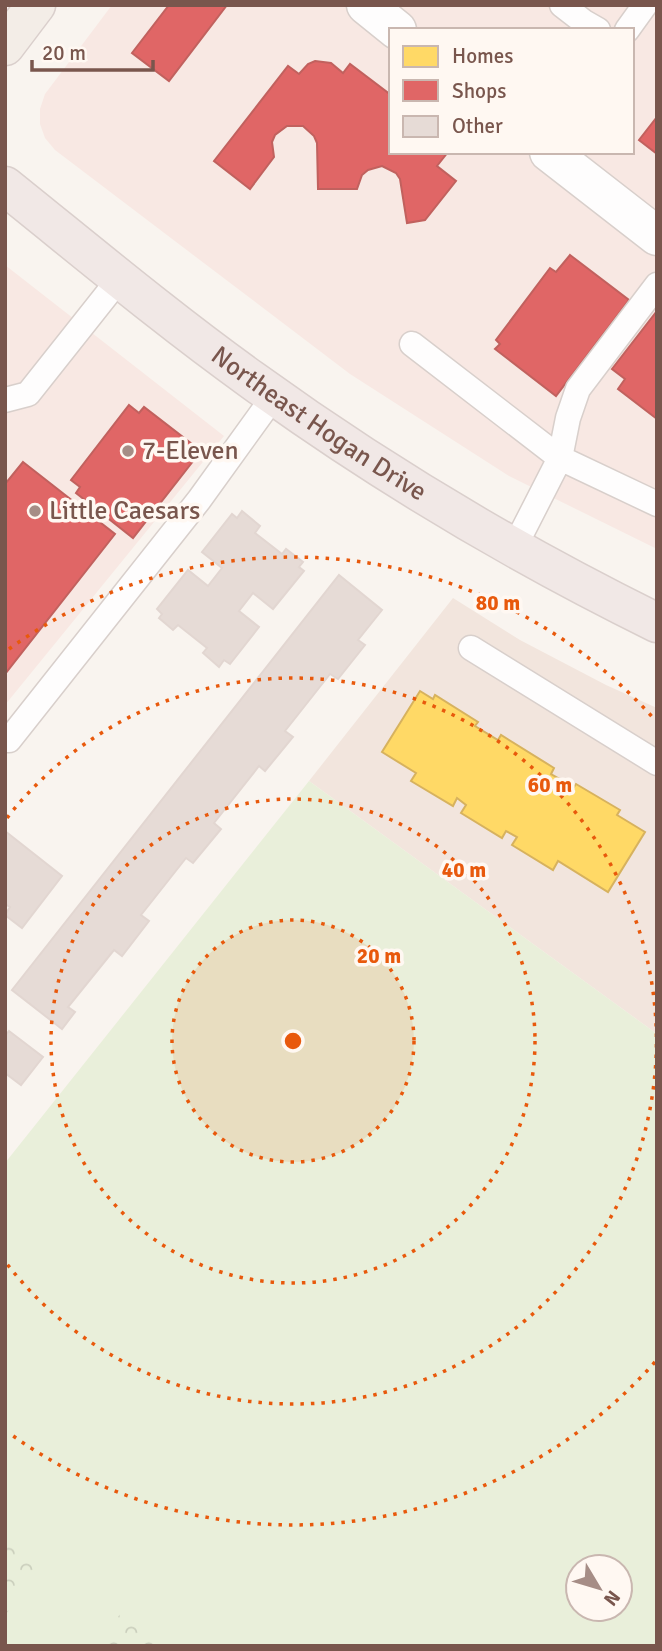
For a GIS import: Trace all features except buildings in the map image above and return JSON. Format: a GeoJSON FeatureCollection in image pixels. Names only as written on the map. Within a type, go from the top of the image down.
{"type":"FeatureCollection","features":[{"type":"Feature","properties":{"kind":"highway","name":"Northeast Hogan Drive"},"geometry":{"type":"LineString","coordinates":[[5,186],[274,396],[398,479],[514,548],[592,591],[657,622]]}},
{"type":"Feature","properties":{"kind":"main road"},"geometry":{"type":"LineString","coordinates":[[5,46],[36,5]]}},
{"type":"Feature","properties":{"kind":"street"},"geometry":{"type":"LineString","coordinates":[[366,5],[395,28]]}},
{"type":"Feature","properties":{"kind":"street"},"geometry":{"type":"LineString","coordinates":[[554,154],[657,236]]}},
{"type":"Feature","properties":{"kind":"lane"},"geometry":{"type":"LineString","coordinates":[[562,5],[595,28]]}},
{"type":"Feature","properties":{"kind":"lane"},"geometry":{"type":"LineString","coordinates":[[628,28],[645,5]]}},
{"type":"Feature","properties":{"kind":"lane"},"geometry":{"type":"LineString","coordinates":[[5,400],[28,394],[120,278]]}},
{"type":"Feature","properties":{"kind":"lane"},"geometry":{"type":"LineString","coordinates":[[514,548],[560,458],[568,418],[578,389],[657,285]]}},
{"type":"Feature","properties":{"kind":"lane"},"geometry":{"type":"LineString","coordinates":[[412,344],[560,458],[657,504]]}},
{"type":"Feature","properties":{"kind":"lane"},"geometry":{"type":"LineString","coordinates":[[5,740],[9,740],[199,499],[274,396]]}},
{"type":"Feature","properties":{"kind":"lane"},"geometry":{"type":"LineString","coordinates":[[471,648],[657,763]]}},
{"type":"Feature","properties":{"kind":"shaded area"},"geometry":{"type":"Polygon","coordinates":[[[112,5],[657,5],[657,549],[509,476],[350,374],[55,150],[45,138],[40,124],[40,109],[45,94],[112,5]]]}},
{"type":"Feature","properties":{"kind":"shaded area"},"geometry":{"type":"Polygon","coordinates":[[[5,265],[224,436],[5,705],[5,265]]]}},
{"type":"Feature","properties":{"kind":"shaded area"},"geometry":{"type":"Polygon","coordinates":[[[453,598],[520,640],[657,708],[657,1034],[309,781],[453,598]]]}},
{"type":"Feature","properties":{"kind":"green space"},"geometry":{"type":"Polygon","coordinates":[[[309,781],[657,1034],[657,1646],[5,1646],[5,1163],[309,781]]]}},
{"type":"Feature","properties":{"kind":"green space"},"geometry":{"type":"Polygon","coordinates":[[[5,1525],[46,1567],[5,1615],[5,1525]]]}},
{"type":"Feature","properties":{"kind":"green space"},"geometry":{"type":"Polygon","coordinates":[[[127,1605],[173,1646],[96,1646],[127,1605]]]}},
{"type":"Feature","properties":{"kind":"place","name":"7-Eleven"},"geometry":{"type":"Point","coordinates":[128,451]}},
{"type":"Feature","properties":{"kind":"place","name":"Little Caesars"},"geometry":{"type":"Point","coordinates":[35,511]}}]}
